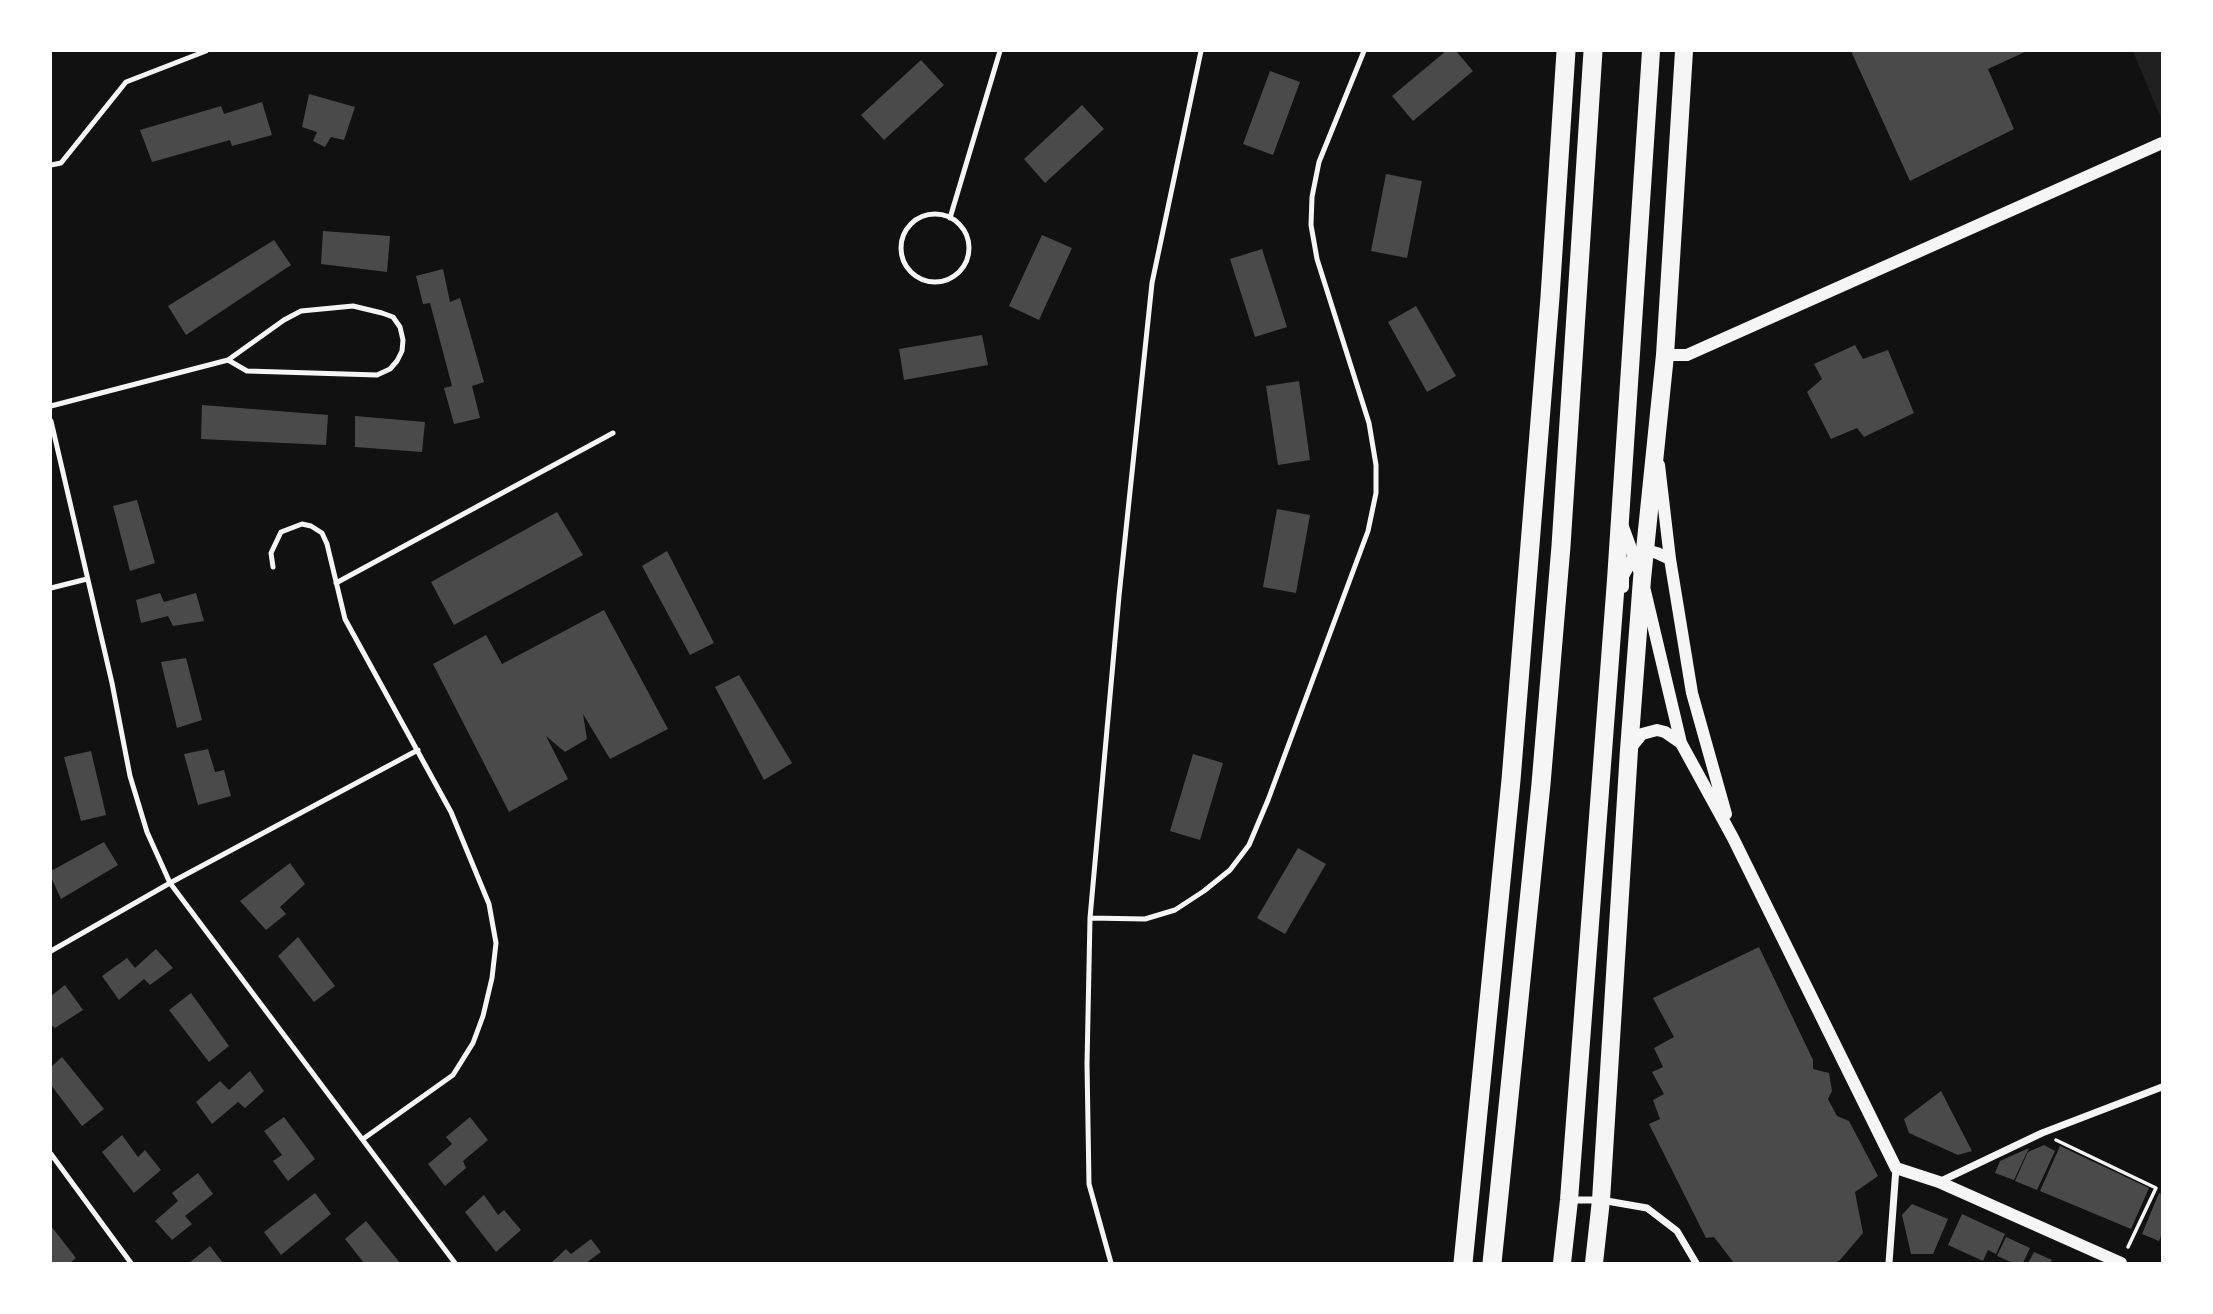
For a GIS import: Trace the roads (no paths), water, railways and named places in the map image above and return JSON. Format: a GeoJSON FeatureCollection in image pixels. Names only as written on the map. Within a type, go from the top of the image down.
{"type":"FeatureCollection","features":[{"type":"Feature","properties":{"kind":"highway"},"geometry":{"type":"LineString","coordinates":[[1463,1263],[1511,780],[1550,297],[1566,51]]}},
{"type":"Feature","properties":{"kind":"highway"},"geometry":{"type":"LineString","coordinates":[[1492,1263],[1541,784],[1560,560],[1593,51]]}},
{"type":"Feature","properties":{"kind":"main road"},"geometry":{"type":"LineString","coordinates":[[1562,1263],[1609,670],[1651,51]]}},
{"type":"Feature","properties":{"kind":"main road"},"geometry":{"type":"LineString","coordinates":[[1594,1263],[1601,1200],[1642,579],[1640,553],[1665,355],[1684,51]]}},
{"type":"Feature","properties":{"kind":"street"},"geometry":{"type":"LineString","coordinates":[[1665,355],[1686,355],[2162,143]]}},
{"type":"Feature","properties":{"kind":"street"},"geometry":{"type":"LineString","coordinates":[[1656,437],[1670,559],[1692,693],[1733,838]]}},
{"type":"Feature","properties":{"kind":"street"},"geometry":{"type":"LineString","coordinates":[[1619,514],[1640,553]]}},
{"type":"Feature","properties":{"kind":"street"},"geometry":{"type":"LineString","coordinates":[[1640,553],[1670,559]]}},
{"type":"Feature","properties":{"kind":"street"},"geometry":{"type":"LineString","coordinates":[[1609,670],[1620,634],[1623,576],[1640,553]]}},
{"type":"Feature","properties":{"kind":"street"},"geometry":{"type":"LineString","coordinates":[[1642,579],[1681,743],[1733,838],[1896,1168],[1889,1263]]}},
{"type":"Feature","properties":{"kind":"street"},"geometry":{"type":"LineString","coordinates":[[1629,750],[1642,734],[1657,730],[1681,743]]}},
{"type":"Feature","properties":{"kind":"street"},"geometry":{"type":"LineString","coordinates":[[1939,1182],[2042,1133],[2162,1087]]}},
{"type":"Feature","properties":{"kind":"street"},"geometry":{"type":"LineString","coordinates":[[1896,1168],[1939,1182],[2121,1263]]}},
{"type":"Feature","properties":{"kind":"street"},"geometry":{"type":"LineString","coordinates":[[1569,1200],[1601,1200],[1647,1208],[1677,1231],[1696,1263]]}},
{"type":"Feature","properties":{"kind":"lane"},"geometry":{"type":"LineString","coordinates":[[51,165],[61,163],[126,82],[206,51]]}},
{"type":"Feature","properties":{"kind":"lane"},"geometry":{"type":"LineString","coordinates":[[950,218],[1000,51]]}},
{"type":"Feature","properties":{"kind":"lane"},"geometry":{"type":"LineString","coordinates":[[1111,1263],[1089,1184],[1087,1064],[1090,918],[1119,596],[1152,284],[1201,51]]}},
{"type":"Feature","properties":{"kind":"lane"},"geometry":{"type":"LineString","coordinates":[[1090,918],[1145,919],[1175,910],[1230,870],[1249,845],[1368,531],[1376,493],[1376,465],[1369,423],[1317,259],[1311,225],[1312,197],[1319,162],[1364,51]]}},
{"type":"Feature","properties":{"kind":"lane"},"geometry":{"type":"LineString","coordinates":[[934,214],[950,218],[961,226],[967,238],[969,250],[961,271],[951,279],[937,282],[926,281],[912,274],[903,262],[900,248],[909,226],[920,218],[934,214]]}},
{"type":"Feature","properties":{"kind":"lane"},"geometry":{"type":"LineString","coordinates":[[51,406],[228,360],[302,312],[336,307],[369,309],[393,317],[400,327],[403,340],[397,361],[390,369],[377,375],[247,371],[228,360]]}},
{"type":"Feature","properties":{"kind":"lane"},"geometry":{"type":"LineString","coordinates":[[51,421],[112,683],[130,776],[147,832],[170,884],[455,1263]]}},
{"type":"Feature","properties":{"kind":"lane"},"geometry":{"type":"LineString","coordinates":[[336,583],[613,433]]}},
{"type":"Feature","properties":{"kind":"lane"},"geometry":{"type":"LineString","coordinates":[[273,567],[271,553],[281,532],[302,524],[322,533],[345,619],[450,812],[489,904],[496,943],[484,1016],[473,1043],[453,1075],[363,1139]]}},
{"type":"Feature","properties":{"kind":"lane"},"geometry":{"type":"LineString","coordinates":[[51,588],[87,579]]}},
{"type":"Feature","properties":{"kind":"lane"},"geometry":{"type":"LineString","coordinates":[[51,951],[418,750]]}},
{"type":"Feature","properties":{"kind":"lane"},"geometry":{"type":"LineString","coordinates":[[51,1154],[131,1263]]}}]}
